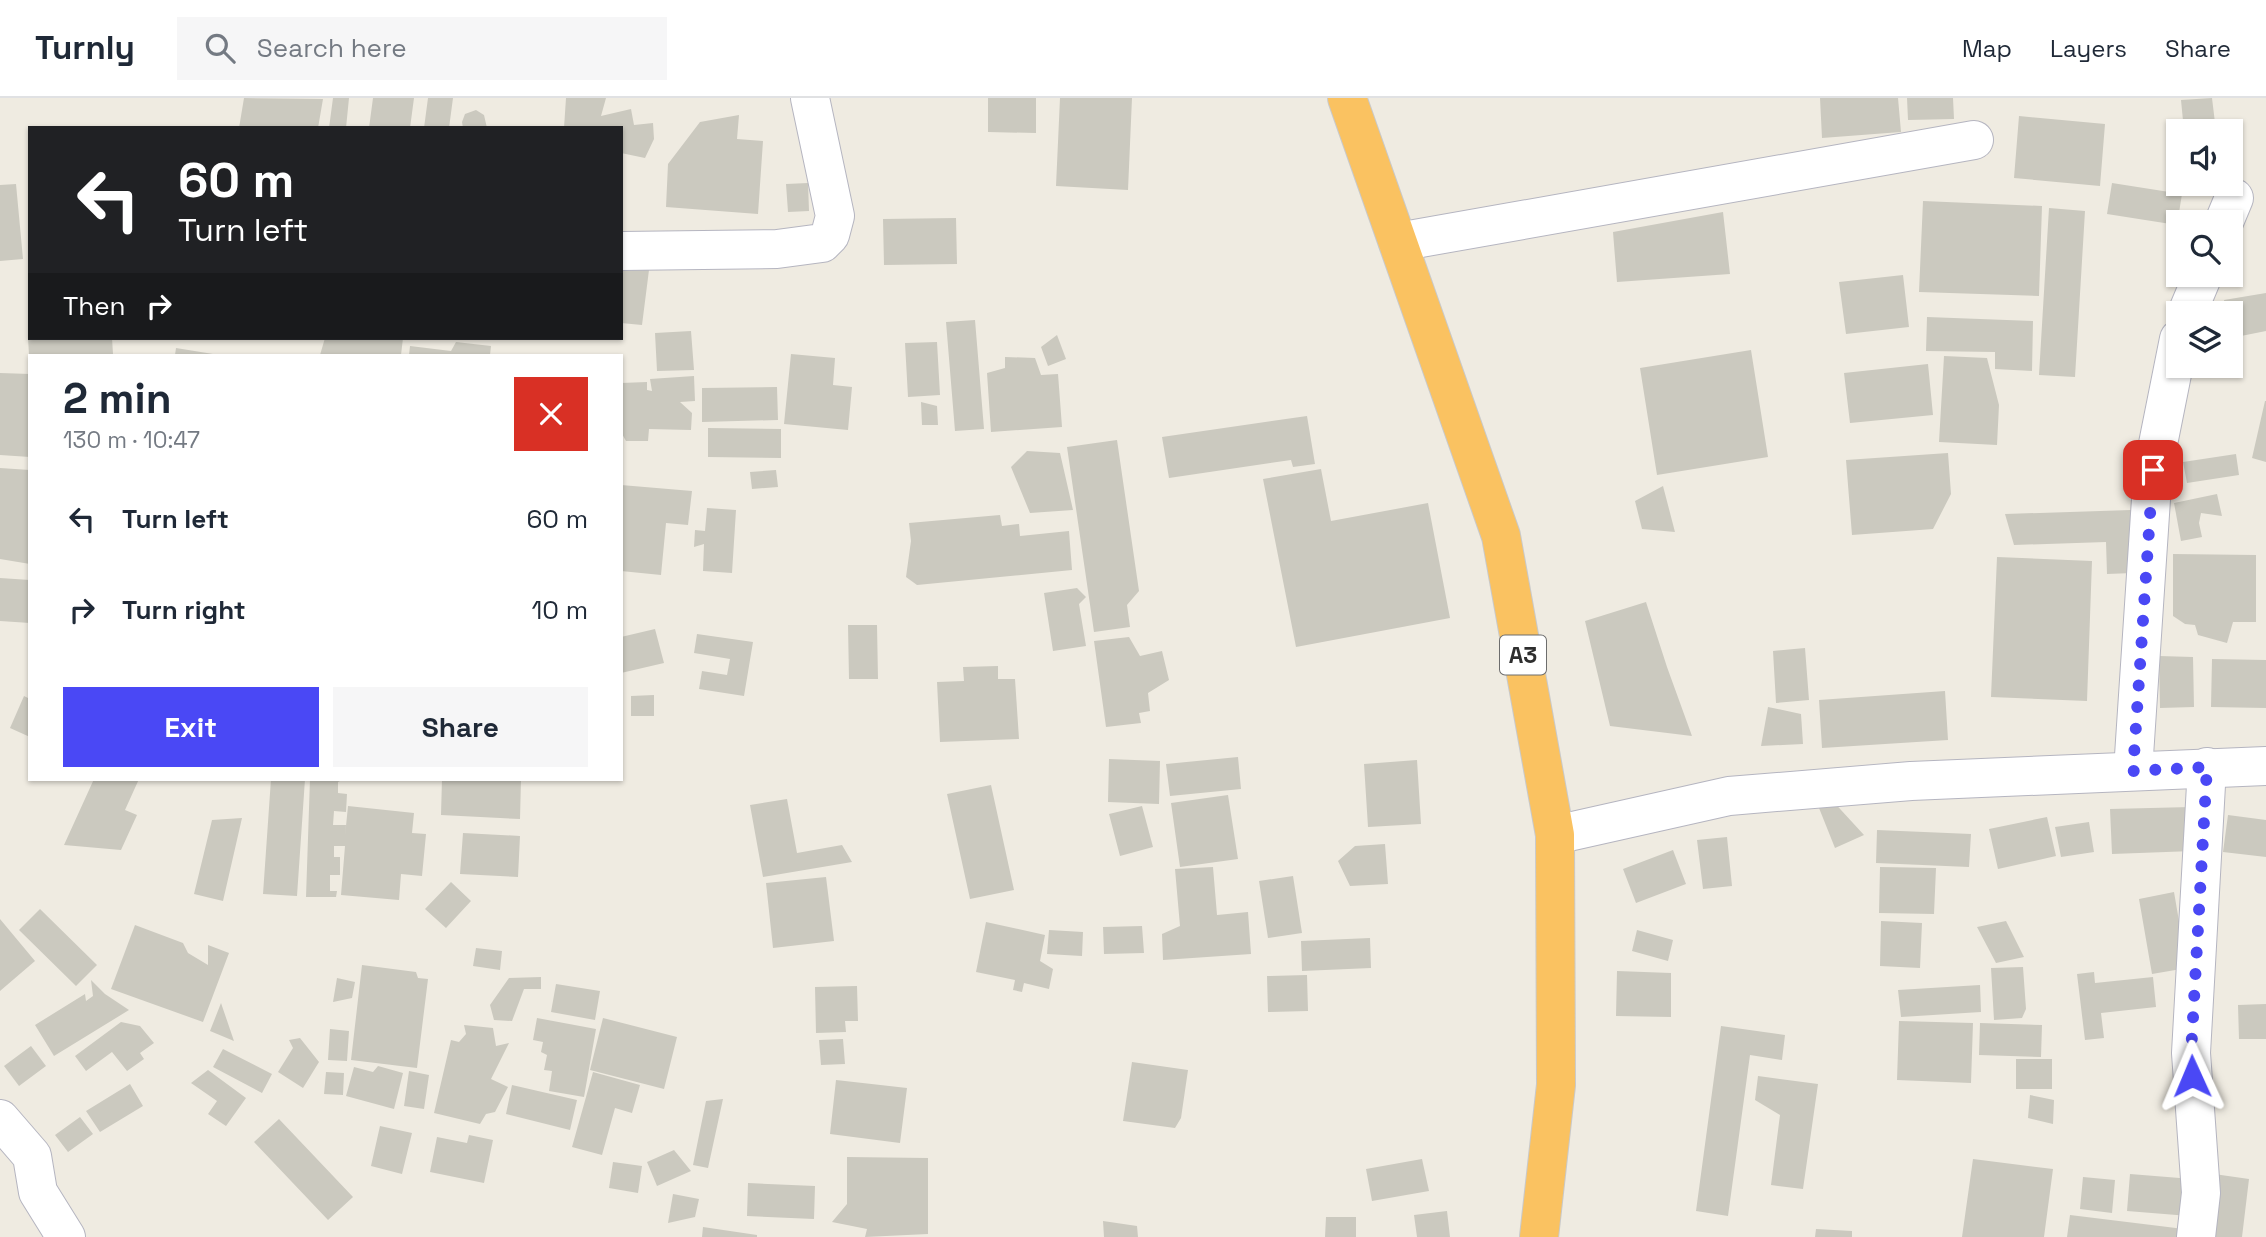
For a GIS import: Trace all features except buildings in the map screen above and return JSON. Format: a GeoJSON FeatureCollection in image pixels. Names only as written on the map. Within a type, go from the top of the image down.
{"type":"FeatureCollection","features":[{"type":"Feature","properties":{"kind":"highway","name":"A3"},"geometry":{"type":"LineString","coordinates":[[1347,98],[1501,536],[1555,835],[1556,1085],[1539,1237]]}},
{"type":"Feature","properties":{"kind":"street"},"geometry":{"type":"LineString","coordinates":[[623,251],[777,249],[822,243],[830,235],[835,216],[810,98]]}},
{"type":"Feature","properties":{"kind":"street"},"geometry":{"type":"LineString","coordinates":[[1398,242],[1974,140]]}},
{"type":"Feature","properties":{"kind":"street"},"geometry":{"type":"LineString","coordinates":[[2133,771],[2153,470],[2171,378]]}},
{"type":"Feature","properties":{"kind":"street"},"geometry":{"type":"LineString","coordinates":[[1555,835],[1729,796],[1911,781],[2266,766]]}},
{"type":"Feature","properties":{"kind":"street"},"geometry":{"type":"LineString","coordinates":[[2196,1237],[2201,1193],[2191,1054],[2207,767]]}},
{"type":"Feature","properties":{"kind":"street"},"geometry":{"type":"LineString","coordinates":[[0,1119],[32,1156],[38,1192],[66,1237]]}},
{"type":"Feature","properties":{"kind":"route"},"geometry":{"type":"LineString","coordinates":[[2153,470],[2133,771],[2207,767],[2192,1076]]}}]}
